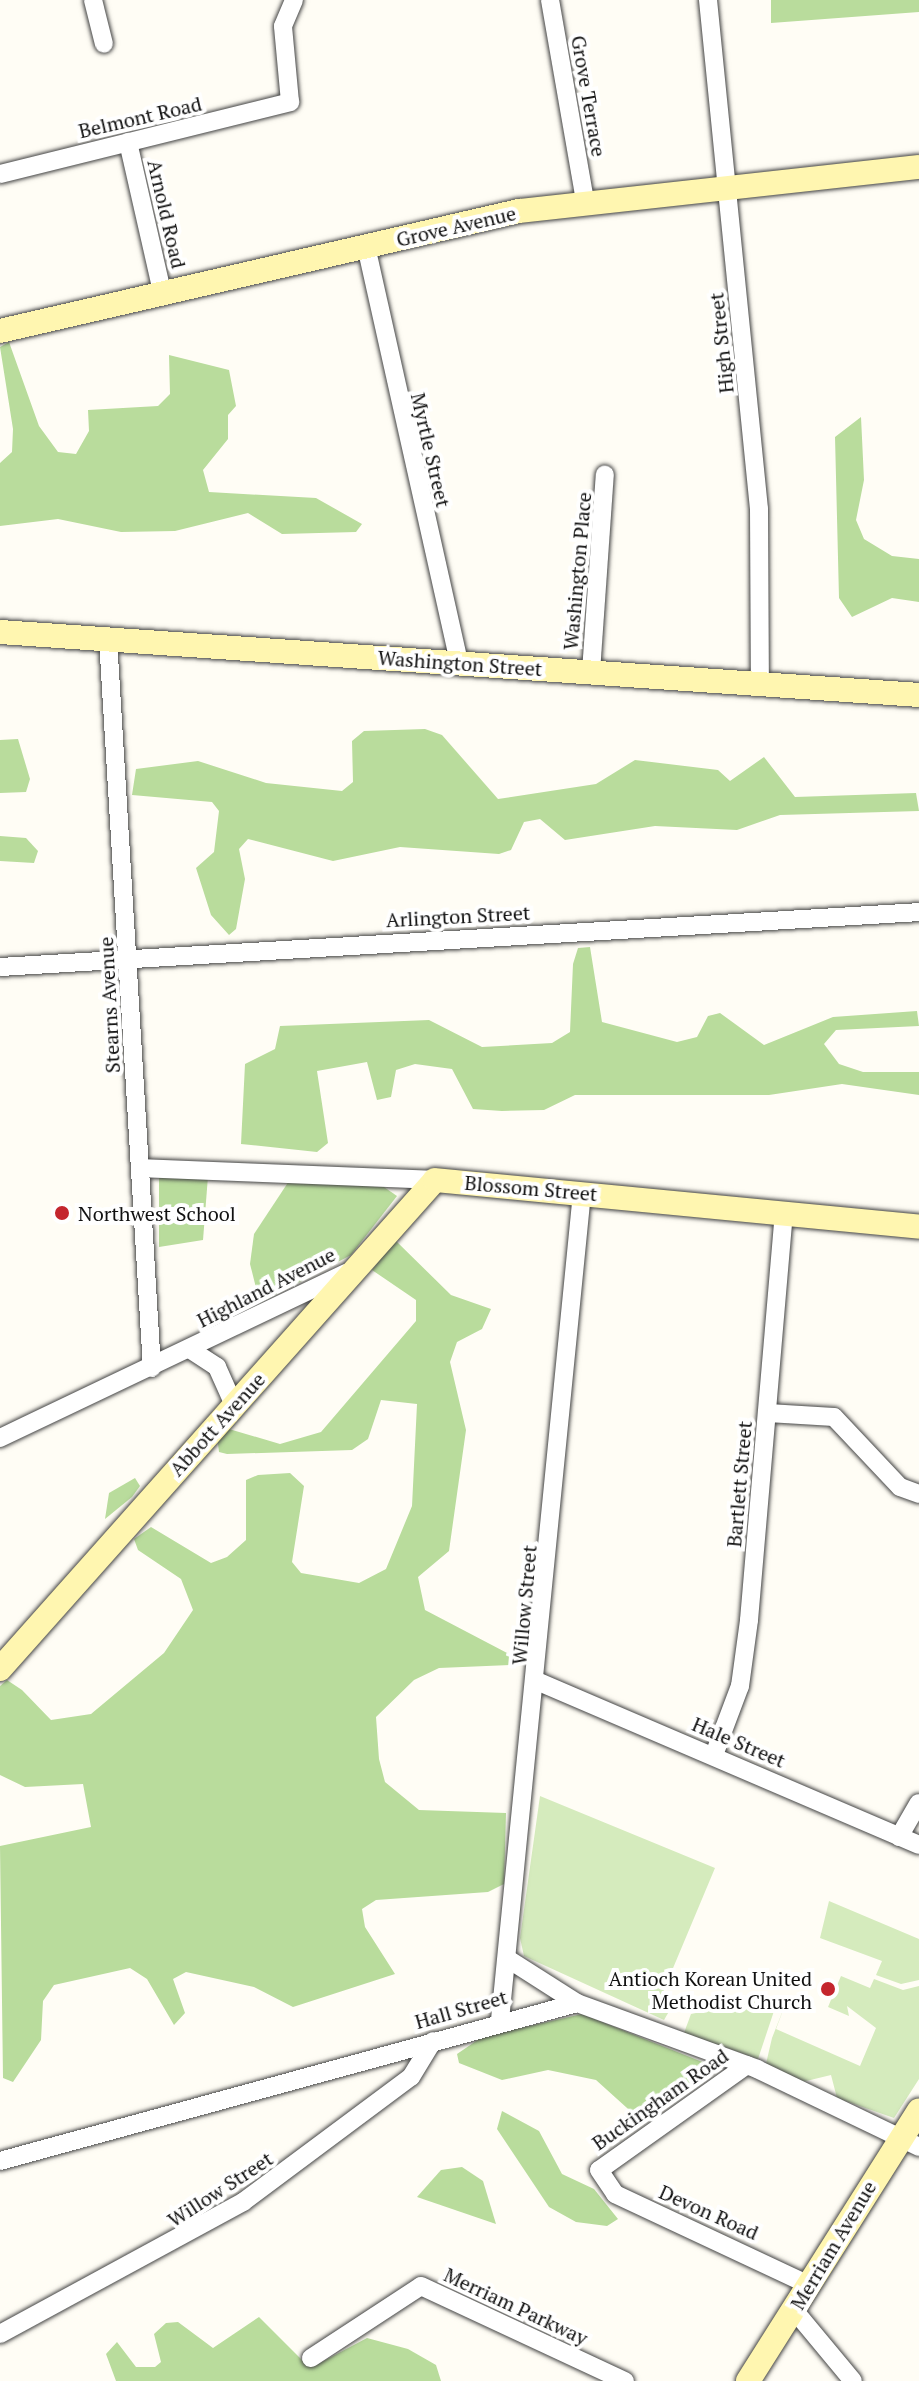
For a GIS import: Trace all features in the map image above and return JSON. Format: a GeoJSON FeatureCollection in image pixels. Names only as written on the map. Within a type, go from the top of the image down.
{"type":"FeatureCollection","features":[{"type":"Feature","properties":{"kind":"street"},"geometry":{"type":"LineString","coordinates":[[93,0],[104,44]]}},
{"type":"Feature","properties":{"kind":"street","name":"Belmont Road"},"geometry":{"type":"LineString","coordinates":[[0,174],[290,102],[283,26],[294,0]]}},
{"type":"Feature","properties":{"kind":"street","name":"Grove Terrace"},"geometry":{"type":"LineString","coordinates":[[550,0],[585,200]]}},
{"type":"Feature","properties":{"kind":"street","name":"High Street"},"geometry":{"type":"LineString","coordinates":[[708,0],[759,509],[760,684]]}},
{"type":"Feature","properties":{"kind":"street","name":"Arnold Road"},"geometry":{"type":"LineString","coordinates":[[128,142],[163,296]]}},
{"type":"Feature","properties":{"kind":"street","name":"Grove Avenue"},"geometry":{"type":"LineString","coordinates":[[0,331],[163,296],[366,246],[585,200],[919,167]]}},
{"type":"Feature","properties":{"kind":"street","name":"Myrtle Street"},"geometry":{"type":"LineString","coordinates":[[366,246],[459,663]]}},
{"type":"Feature","properties":{"kind":"street","name":"Washington Place"},"geometry":{"type":"LineString","coordinates":[[591,672],[605,474]]}},
{"type":"Feature","properties":{"kind":"street","name":"Washington Street"},"geometry":{"type":"LineString","coordinates":[[0,632],[919,695]]}},
{"type":"Feature","properties":{"kind":"street","name":"Stearns Avenue"},"geometry":{"type":"LineString","coordinates":[[108,639],[152,1368]]}},
{"type":"Feature","properties":{"kind":"street","name":"Arlington Street"},"geometry":{"type":"LineString","coordinates":[[0,967],[919,912]]}},
{"type":"Feature","properties":{"kind":"street","name":"Blossom Street"},"geometry":{"type":"LineString","coordinates":[[141,1168],[435,1180],[919,1227]]}},
{"type":"Feature","properties":{"kind":"street","name":"Abbott Avenue"},"geometry":{"type":"LineString","coordinates":[[0,1669],[435,1180]]}},
{"type":"Feature","properties":{"kind":"street","name":"Willow Street"},"geometry":{"type":"LineString","coordinates":[[500,2020],[539,1682],[582,1193]]}},
{"type":"Feature","properties":{"kind":"street","name":"Bartlett Street"},"geometry":{"type":"LineString","coordinates":[[714,1755],[740,1686],[768,1413],[784,1212]]}},
{"type":"Feature","properties":{"kind":"street","name":"Highland Avenue"},"geometry":{"type":"LineString","coordinates":[[0,1438],[191,1350],[361,1263]]}},
{"type":"Feature","properties":{"kind":"street","name":"Highland Avenue"},"geometry":{"type":"LineString","coordinates":[[191,1350],[217,1367],[234,1405]]}},
{"type":"Feature","properties":{"kind":"street"},"geometry":{"type":"LineString","coordinates":[[768,1413],[834,1417],[900,1487],[919,1494]]}},
{"type":"Feature","properties":{"kind":"street","name":"Hale Street"},"geometry":{"type":"LineString","coordinates":[[539,1682],[919,1845]]}},
{"type":"Feature","properties":{"kind":"street"},"geometry":{"type":"LineString","coordinates":[[899,1837],[919,1803]]}},
{"type":"Feature","properties":{"kind":"street"},"geometry":{"type":"LineString","coordinates":[[508,1959],[577,2003],[747,2065],[910,2143]]}},
{"type":"Feature","properties":{"kind":"street","name":"Hall Street"},"geometry":{"type":"LineString","coordinates":[[0,2161],[500,2020],[577,2003]]}},
{"type":"Feature","properties":{"kind":"street","name":"Willow Street"},"geometry":{"type":"LineString","coordinates":[[0,2334],[243,2202],[411,2077],[433,2041]]}},
{"type":"Feature","properties":{"kind":"street","name":"Buckingham Road"},"geometry":{"type":"LineString","coordinates":[[599,2170],[747,2065]]}},
{"type":"Feature","properties":{"kind":"street","name":"Merriam Avenue"},"geometry":{"type":"LineString","coordinates":[[748,2381],[809,2285],[910,2143],[919,2110]]}},
{"type":"Feature","properties":{"kind":"street","name":"Devon Road"},"geometry":{"type":"LineString","coordinates":[[599,2170],[615,2194],[809,2285]]}},
{"type":"Feature","properties":{"kind":"street","name":"Merriam Parkway"},"geometry":{"type":"LineString","coordinates":[[311,2358],[421,2286],[625,2381]]}},
{"type":"Feature","properties":{"kind":"street"},"geometry":{"type":"LineString","coordinates":[[794,2310],[853,2381]]}},
{"type":"Feature","properties":{"kind":"green space"},"geometry":{"type":"Polygon","coordinates":[[[771,0],[919,0],[919,12],[771,23],[771,0]]]}},
{"type":"Feature","properties":{"kind":"green space"},"geometry":{"type":"Polygon","coordinates":[[[9,342],[39,426],[58,452],[76,454],[89,431],[88,410],[158,406],[170,394],[169,355],[229,370],[236,406],[228,415],[228,439],[203,470],[209,492],[316,498],[362,524],[356,532],[282,534],[248,513],[175,531],[121,532],[58,519],[0,526],[0,463],[12,452],[13,429],[0,347],[9,342]]]}},
{"type":"Feature","properties":{"kind":"green space"},"geometry":{"type":"Polygon","coordinates":[[[861,417],[864,480],[856,520],[864,539],[892,556],[919,559],[919,602],[892,598],[852,617],[839,598],[835,437],[861,417]]]}},
{"type":"Feature","properties":{"kind":"green space"},"geometry":{"type":"Polygon","coordinates":[[[425,729],[442,735],[498,799],[596,784],[635,760],[718,770],[730,781],[764,757],[795,797],[916,793],[919,811],[780,815],[737,830],[655,826],[565,840],[540,819],[524,822],[511,850],[499,854],[400,847],[333,861],[248,839],[239,849],[245,879],[236,929],[229,935],[211,915],[196,868],[214,852],[219,811],[212,802],[132,795],[136,769],[198,761],[266,783],[342,791],[353,782],[352,741],[364,731],[425,729]]]}},
{"type":"Feature","properties":{"kind":"green space"},"geometry":{"type":"Polygon","coordinates":[[[18,739],[30,779],[26,792],[0,793],[0,740],[18,739]]]}},
{"type":"Feature","properties":{"kind":"green space"},"geometry":{"type":"Polygon","coordinates":[[[0,836],[26,838],[38,851],[34,863],[0,861],[0,836]]]}},
{"type":"Feature","properties":{"kind":"green space"},"geometry":{"type":"Polygon","coordinates":[[[590,947],[602,1022],[677,1042],[697,1037],[708,1016],[720,1013],[764,1045],[833,1017],[917,1011],[919,1026],[836,1030],[824,1044],[839,1064],[863,1072],[919,1072],[919,1095],[842,1084],[769,1095],[575,1095],[544,1110],[502,1111],[473,1109],[452,1069],[415,1064],[396,1070],[391,1097],[377,1100],[367,1062],[317,1071],[328,1143],[317,1152],[241,1144],[245,1064],[275,1049],[280,1026],[429,1020],[482,1047],[552,1043],[570,1032],[573,964],[578,948],[590,947]]]}},
{"type":"Feature","properties":{"kind":"green space"},"geometry":{"type":"Polygon","coordinates":[[[208,1176],[203,1240],[159,1247],[159,1178],[208,1176]]]}},
{"type":"Feature","properties":{"kind":"green space"},"geometry":{"type":"Polygon","coordinates":[[[289,1181],[384,1187],[397,1196],[351,1255],[260,1303],[250,1264],[254,1234],[289,1181]]]}},
{"type":"Feature","properties":{"kind":"green space"},"geometry":{"type":"Polygon","coordinates":[[[395,1240],[451,1295],[491,1309],[482,1329],[457,1342],[450,1362],[466,1430],[449,1551],[418,1577],[425,1610],[509,1654],[510,1665],[439,1668],[414,1680],[376,1717],[379,1759],[385,1782],[419,1810],[506,1813],[504,1884],[488,1892],[376,1900],[362,1909],[365,1927],[395,1974],[293,2007],[254,1987],[186,1972],[173,1979],[185,2013],[174,2025],[147,1979],[130,1968],[54,1985],[43,2001],[41,2040],[13,2082],[3,2078],[0,1846],[91,1827],[83,1784],[25,1787],[0,1775],[0,1686],[7,1680],[22,1690],[51,1720],[91,1714],[164,1653],[193,1610],[181,1579],[138,1550],[134,1539],[151,1527],[211,1563],[227,1557],[246,1540],[246,1480],[258,1475],[290,1473],[304,1486],[292,1562],[301,1573],[359,1583],[386,1569],[412,1506],[417,1404],[381,1400],[368,1439],[352,1450],[227,1454],[219,1452],[217,1436],[229,1429],[280,1444],[321,1432],[416,1321],[416,1300],[372,1270],[395,1240]]]}},
{"type":"Feature","properties":{"kind":"green space"},"geometry":{"type":"Polygon","coordinates":[[[135,1478],[140,1486],[132,1497],[105,1519],[109,1493],[135,1478]]]}},
{"type":"Feature","properties":{"kind":"green space"},"geometry":{"type":"Polygon","coordinates":[[[540,1796],[715,1868],[663,1992],[671,2008],[664,2020],[524,1956],[520,1938],[540,1796]]]}},
{"type":"Feature","properties":{"kind":"green space"},"geometry":{"type":"Polygon","coordinates":[[[829,1901],[919,1939],[919,1980],[901,1984],[876,1975],[882,1961],[820,1938],[829,1901]]]}},
{"type":"Feature","properties":{"kind":"green space"},"geometry":{"type":"Polygon","coordinates":[[[841,1976],[870,1988],[874,1979],[903,1990],[919,1986],[919,2079],[894,2118],[837,2098],[831,2075],[802,2082],[765,2068],[772,2038],[787,2000],[776,2029],[860,2066],[876,2028],[847,2006],[849,2016],[828,2007],[841,1976]]]}},
{"type":"Feature","properties":{"kind":"green space"},"geometry":{"type":"Polygon","coordinates":[[[779,1996],[758,2059],[684,2033],[691,2014],[779,1996]]]}},
{"type":"Feature","properties":{"kind":"green space"},"geometry":{"type":"Polygon","coordinates":[[[582,2014],[710,2065],[710,2077],[653,2117],[637,2117],[596,2080],[548,2070],[502,2080],[459,2063],[457,2054],[482,2037],[582,2014]]]}},
{"type":"Feature","properties":{"kind":"green space"},"geometry":{"type":"Polygon","coordinates":[[[502,2111],[539,2131],[562,2174],[594,2189],[618,2219],[607,2226],[576,2222],[549,2207],[497,2129],[502,2111]]]}},
{"type":"Feature","properties":{"kind":"green space"},"geometry":{"type":"Polygon","coordinates":[[[462,2167],[483,2181],[496,2224],[417,2197],[441,2170],[462,2167]]]}},
{"type":"Feature","properties":{"kind":"green space"},"geometry":{"type":"Polygon","coordinates":[[[259,2317],[305,2363],[316,2365],[367,2338],[408,2349],[436,2365],[441,2381],[116,2381],[106,2354],[117,2342],[136,2367],[155,2367],[161,2362],[154,2334],[166,2323],[178,2322],[213,2348],[259,2317]]]}},
{"type":"Feature","properties":{"kind":"place","name":"Northwest School"},"geometry":{"type":"Point","coordinates":[62,1213]}},
{"type":"Feature","properties":{"kind":"place","name":"Antioch Korean United Methodist Church"},"geometry":{"type":"Point","coordinates":[828,1989]}}]}
